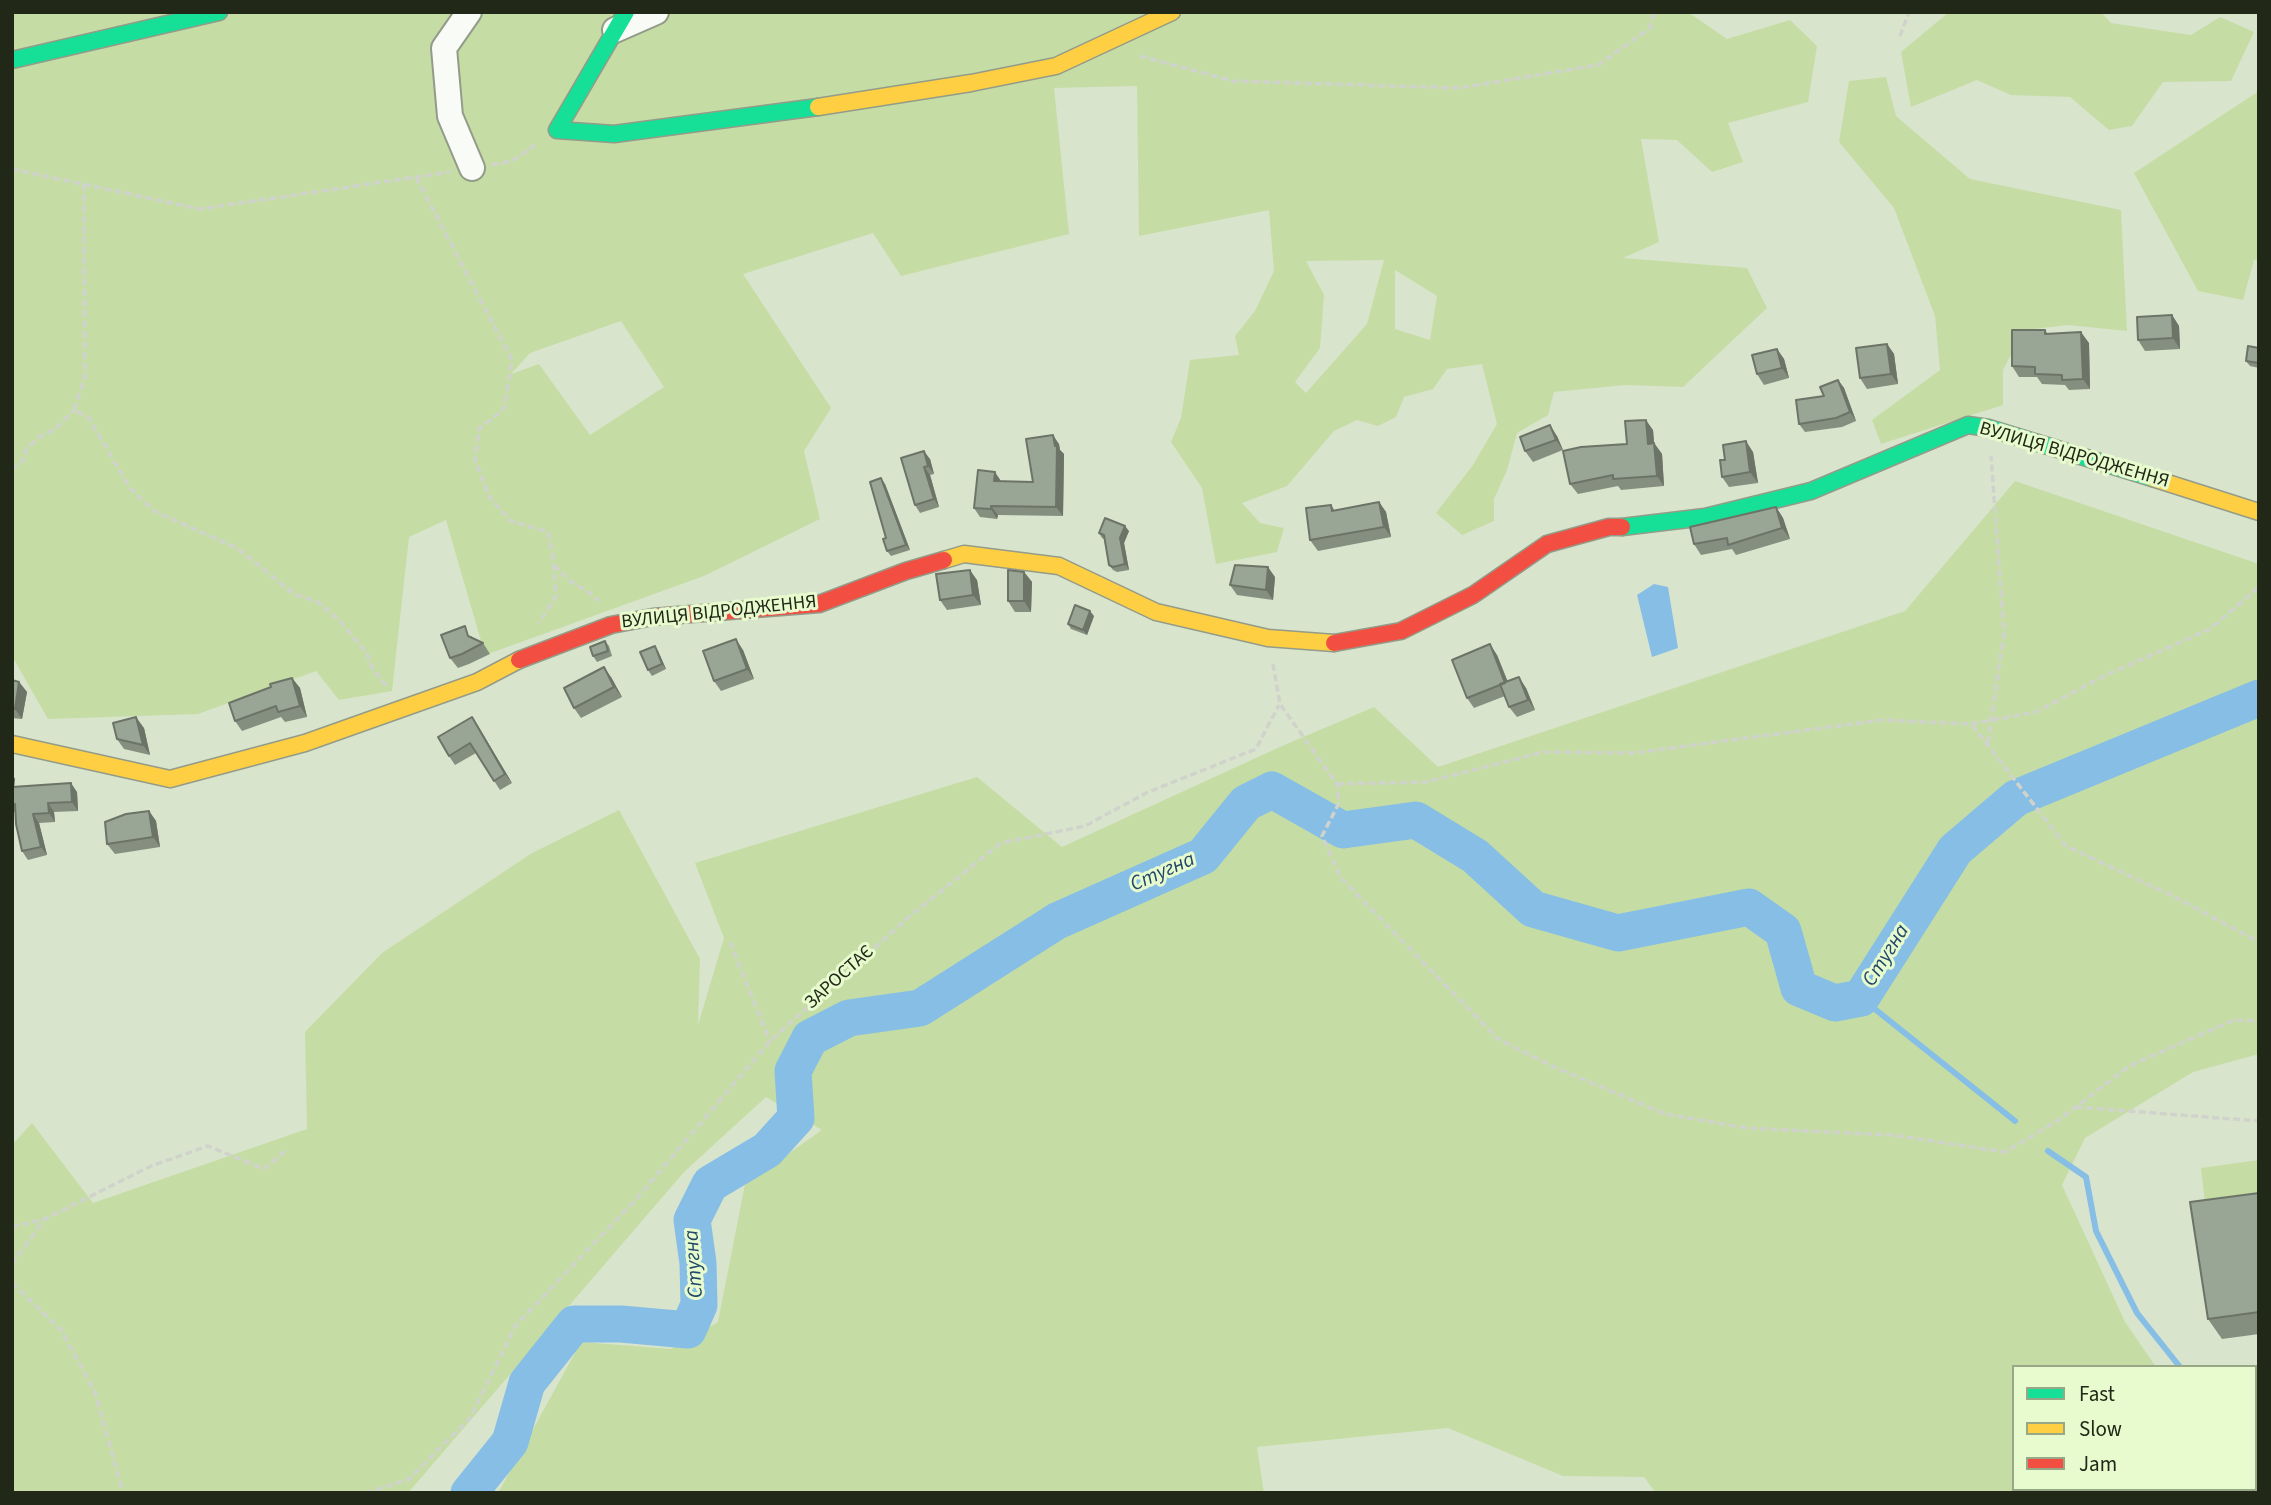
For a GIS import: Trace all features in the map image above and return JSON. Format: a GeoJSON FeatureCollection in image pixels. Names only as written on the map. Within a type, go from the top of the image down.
{"type":"FeatureCollection","features":[{"type":"Feature","properties":{"kind":"street"},"geometry":{"type":"LineString","coordinates":[[12,60],[219,12]]}},
{"type":"Feature","properties":{"kind":"street"},"geometry":{"type":"LineString","coordinates":[[469,12],[444,48],[450,116],[472,168]]}},
{"type":"Feature","properties":{"kind":"street"},"geometry":{"type":"LineString","coordinates":[[656,12],[621,21],[557,131],[614,134],[880,98],[1056,66],[1172,12]]}},
{"type":"Feature","properties":{"kind":"street","name":"ВУЛИЦЯ ВІДРОДЖЕННЯ"},"geometry":{"type":"LineString","coordinates":[[12,744],[170,779],[305,743],[477,682],[525,657],[611,625],[653,617],[819,604],[906,571],[964,554],[1059,566],[1156,612],[1268,638],[1327,645],[1401,631],[1473,595],[1547,544],[1609,527],[1705,517],[1811,491],[1968,425],[1989,428],[2259,512]]}},
{"type":"Feature","properties":{"kind":"path"},"geometry":{"type":"LineString","coordinates":[[1104,43],[1143,57],[1233,81],[1458,88],[1598,65],[1650,28],[1654,12]]}},
{"type":"Feature","properties":{"kind":"path"},"geometry":{"type":"LineString","coordinates":[[1899,36],[1909,12]]}},
{"type":"Feature","properties":{"kind":"path"},"geometry":{"type":"LineString","coordinates":[[12,169],[200,209],[512,161],[557,131]]}},
{"type":"Feature","properties":{"kind":"path"},"geometry":{"type":"LineString","coordinates":[[416,177],[512,360],[504,409],[480,429],[475,460],[490,498],[511,521],[548,533],[554,565],[555,596],[541,619],[525,657]]}},
{"type":"Feature","properties":{"kind":"path"},"geometry":{"type":"LineString","coordinates":[[12,470],[23,460],[27,448],[55,429],[74,410],[85,377],[84,184]]}},
{"type":"Feature","properties":{"kind":"path"},"geometry":{"type":"LineString","coordinates":[[74,410],[88,417],[130,488],[154,510],[237,548],[294,594],[318,602],[340,621],[366,652],[373,669],[384,683],[398,689]]}},
{"type":"Feature","properties":{"kind":"path"},"geometry":{"type":"LineString","coordinates":[[1988,743],[2004,633],[1989,428]]}},
{"type":"Feature","properties":{"kind":"path"},"geometry":{"type":"LineString","coordinates":[[554,565],[570,581],[600,603],[611,625]]}},
{"type":"Feature","properties":{"kind":"path"},"geometry":{"type":"LineString","coordinates":[[1337,784],[1426,782],[1544,752],[1633,753],[1882,720],[1971,724],[2036,712],[2104,676],[2210,629],[2259,587]]}},
{"type":"Feature","properties":{"kind":"path"},"geometry":{"type":"LineString","coordinates":[[1268,638],[1280,704],[1337,784],[1339,803],[1322,836],[1341,878],[1498,1039],[1552,1066],[1665,1114],[1747,1128],[1892,1135],[2005,1152],[2059,1120],[2129,1066],[2234,1020],[2259,1021]]}},
{"type":"Feature","properties":{"kind":"path","name":"ЗАРОСТАЄ"},"geometry":{"type":"LineString","coordinates":[[366,1493],[409,1479],[470,1418],[516,1325],[639,1196],[770,1041],[910,916],[1001,843],[1085,826],[1146,793],[1256,749],[1280,704]]}},
{"type":"Feature","properties":{"kind":"path"},"geometry":{"type":"LineString","coordinates":[[1971,724],[2066,846],[2259,942]]}},
{"type":"Feature","properties":{"kind":"path"},"geometry":{"type":"LineString","coordinates":[[730,942],[770,1041]]}},
{"type":"Feature","properties":{"kind":"path"},"geometry":{"type":"LineString","coordinates":[[2075,1107],[2259,1121]]}},
{"type":"Feature","properties":{"kind":"path"},"geometry":{"type":"LineString","coordinates":[[12,1227],[46,1219],[151,1166],[208,1146],[264,1169],[285,1151]]}},
{"type":"Feature","properties":{"kind":"path"},"geometry":{"type":"LineString","coordinates":[[12,1264],[46,1219]]}},
{"type":"Feature","properties":{"kind":"path"},"geometry":{"type":"LineString","coordinates":[[12,1283],[61,1330],[95,1392],[123,1493]]}},
{"type":"Feature","properties":{"kind":"green space"},"geometry":{"type":"Polygon","coordinates":[[[12,12],[1688,12],[1727,39],[1790,20],[1817,46],[1808,102],[1728,123],[1743,162],[1712,172],[1677,140],[1641,139],[1659,242],[1623,258],[1747,268],[1767,308],[1683,387],[1625,385],[1554,392],[1548,415],[1517,433],[1507,470],[1494,499],[1494,521],[1462,535],[1436,513],[1473,465],[1497,424],[1482,364],[1447,369],[1433,389],[1404,397],[1396,417],[1378,426],[1357,420],[1334,431],[1287,486],[1242,503],[1260,523],[1284,528],[1277,552],[1216,564],[1202,488],[1171,442],[1181,418],[1190,360],[1239,355],[1235,336],[1255,311],[1274,271],[1269,210],[1139,236],[1137,86],[1054,88],[1069,234],[901,276],[873,233],[743,274],[831,408],[804,451],[820,519],[704,576],[485,655],[446,520],[409,537],[392,691],[339,700],[316,671],[198,714],[48,719],[12,656],[12,12]],[[1384,260],[1306,261],[1324,295],[1320,348],[1295,382],[1306,393],[1367,324],[1384,260]],[[1395,270],[1395,329],[1430,340],[1437,296],[1395,270]],[[621,321],[530,353],[511,374],[539,364],[590,435],[664,387],[621,321]]]}},
{"type":"Feature","properties":{"kind":"green space"},"geometry":{"type":"Polygon","coordinates":[[[1949,12],[2101,12],[2111,23],[2191,35],[2220,17],[2254,32],[2231,81],[2163,82],[2132,126],[2109,130],[2070,97],[2011,95],[1977,80],[1911,107],[1901,52],[1949,12]]]}},
{"type":"Feature","properties":{"kind":"green space"},"geometry":{"type":"Polygon","coordinates":[[[1886,77],[1896,116],[1970,179],[2121,210],[2127,331],[2068,325],[2024,330],[2003,370],[2003,405],[1881,444],[1872,420],[1940,370],[1935,316],[1894,208],[1839,142],[1849,81],[1886,77]]]}},
{"type":"Feature","properties":{"kind":"green space"},"geometry":{"type":"Polygon","coordinates":[[[2259,91],[2259,259],[2254,260],[2243,300],[2198,291],[2134,173],[2259,91]]]}},
{"type":"Feature","properties":{"kind":"green space"},"geometry":{"type":"Polygon","coordinates":[[[2015,481],[2259,564],[2259,1054],[2193,1072],[2085,1138],[2062,1185],[2125,1322],[2155,1365],[2012,1365],[2012,1491],[2221,1493],[1656,1493],[1644,1477],[1563,1476],[1448,1428],[1257,1447],[1264,1493],[498,1493],[581,1342],[671,1349],[718,1322],[745,1184],[822,1130],[766,1097],[684,1172],[408,1493],[12,1493],[12,1145],[32,1123],[93,1203],[307,1129],[305,1032],[382,953],[532,853],[619,810],[700,959],[698,1025],[724,938],[695,863],[977,777],[1062,847],[1374,707],[1438,767],[1905,611],[2015,481]]]}},
{"type":"Feature","properties":{"kind":"green space"},"geometry":{"type":"Polygon","coordinates":[[[2259,1160],[2259,1204],[2206,1212],[2201,1168],[2259,1160]]]}},
{"type":"Feature","properties":{"kind":"water"},"geometry":{"type":"Polygon","coordinates":[[[1654,584],[1668,587],[1678,648],[1652,657],[1637,595],[1654,584]]]}},
{"type":"Feature","properties":{"kind":"building"},"geometry":{"type":"Polygon","coordinates":[[[2172,315],[2173,338],[2138,340],[2137,317],[2172,315]]]}},
{"type":"Feature","properties":{"kind":"building"},"geometry":{"type":"Polygon","coordinates":[[[2012,330],[2045,330],[2045,334],[2081,332],[2083,379],[2062,380],[2062,375],[2035,374],[2035,367],[2012,366],[2012,330]]]}},
{"type":"Feature","properties":{"kind":"building"},"geometry":{"type":"Polygon","coordinates":[[[1887,344],[1891,374],[1860,378],[1856,348],[1887,344]]]}},
{"type":"Feature","properties":{"kind":"building"},"geometry":{"type":"Polygon","coordinates":[[[2248,346],[2259,348],[2259,363],[2246,361],[2248,346]]]}},
{"type":"Feature","properties":{"kind":"building"},"geometry":{"type":"Polygon","coordinates":[[[1777,349],[1782,368],[1757,374],[1752,355],[1777,349]]]}},
{"type":"Feature","properties":{"kind":"building"},"geometry":{"type":"Polygon","coordinates":[[[1838,380],[1850,412],[1836,418],[1799,424],[1796,400],[1824,396],[1820,387],[1838,380]]]}},
{"type":"Feature","properties":{"kind":"building"},"geometry":{"type":"Polygon","coordinates":[[[1646,420],[1648,444],[1654,443],[1657,476],[1613,479],[1613,475],[1570,484],[1563,451],[1627,444],[1625,421],[1646,420]]]}},
{"type":"Feature","properties":{"kind":"building"},"geometry":{"type":"Polygon","coordinates":[[[1550,425],[1556,440],[1525,451],[1520,437],[1550,425]]]}},
{"type":"Feature","properties":{"kind":"building"},"geometry":{"type":"Polygon","coordinates":[[[1053,435],[1055,446],[1057,445],[1056,507],[974,508],[978,470],[995,472],[994,481],[1033,482],[1026,439],[1053,435]]]}},
{"type":"Feature","properties":{"kind":"building"},"geometry":{"type":"Polygon","coordinates":[[[1746,441],[1750,472],[1722,477],[1720,460],[1725,460],[1723,445],[1746,441]]]}},
{"type":"Feature","properties":{"kind":"building"},"geometry":{"type":"Polygon","coordinates":[[[924,451],[928,466],[924,467],[934,499],[915,505],[901,458],[924,451]]]}},
{"type":"Feature","properties":{"kind":"building"},"geometry":{"type":"Polygon","coordinates":[[[881,478],[906,545],[887,551],[883,539],[886,538],[870,482],[881,478]]]}},
{"type":"Feature","properties":{"kind":"building"},"geometry":{"type":"Polygon","coordinates":[[[1379,502],[1384,527],[1310,540],[1306,508],[1331,505],[1332,511],[1379,502]]]}},
{"type":"Feature","properties":{"kind":"building"},"geometry":{"type":"Polygon","coordinates":[[[1776,507],[1782,528],[1728,545],[1727,538],[1694,544],[1690,527],[1776,507]]]}},
{"type":"Feature","properties":{"kind":"building"},"geometry":{"type":"Polygon","coordinates":[[[1105,518],[1125,526],[1120,538],[1125,564],[1113,567],[1109,565],[1104,535],[1099,533],[1105,518]]]}},
{"type":"Feature","properties":{"kind":"building"},"geometry":{"type":"Polygon","coordinates":[[[1235,565],[1268,567],[1266,590],[1230,585],[1235,565]]]}},
{"type":"Feature","properties":{"kind":"building"},"geometry":{"type":"Polygon","coordinates":[[[970,570],[973,595],[940,600],[936,574],[970,570]]]}},
{"type":"Feature","properties":{"kind":"building"},"geometry":{"type":"Polygon","coordinates":[[[1008,570],[1024,572],[1024,601],[1008,601],[1008,570]]]}},
{"type":"Feature","properties":{"kind":"building"},"geometry":{"type":"Polygon","coordinates":[[[1075,605],[1090,611],[1083,630],[1068,624],[1075,605]]]}},
{"type":"Feature","properties":{"kind":"building"},"geometry":{"type":"Polygon","coordinates":[[[465,626],[468,636],[483,643],[450,658],[441,635],[465,626]]]}},
{"type":"Feature","properties":{"kind":"building"},"geometry":{"type":"Polygon","coordinates":[[[736,639],[747,669],[714,681],[703,651],[736,639]]]}},
{"type":"Feature","properties":{"kind":"building"},"geometry":{"type":"Polygon","coordinates":[[[605,641],[608,651],[593,656],[590,647],[605,641]]]}},
{"type":"Feature","properties":{"kind":"building"},"geometry":{"type":"Polygon","coordinates":[[[1490,644],[1505,683],[1467,698],[1452,660],[1490,644]]]}},
{"type":"Feature","properties":{"kind":"building"},"geometry":{"type":"Polygon","coordinates":[[[655,646],[662,664],[648,670],[640,652],[655,646]]]}},
{"type":"Feature","properties":{"kind":"building"},"geometry":{"type":"Polygon","coordinates":[[[604,667],[614,687],[574,708],[564,688],[604,667]]]}},
{"type":"Feature","properties":{"kind":"building"},"geometry":{"type":"Polygon","coordinates":[[[1519,677],[1528,700],[1509,707],[1500,684],[1519,677]]]}},
{"type":"Feature","properties":{"kind":"building"},"geometry":{"type":"Polygon","coordinates":[[[292,678],[300,706],[278,712],[276,706],[235,721],[229,703],[271,687],[270,684],[292,678]]]}},
{"type":"Feature","properties":{"kind":"building"},"geometry":{"type":"Polygon","coordinates":[[[12,680],[19,682],[15,709],[12,708],[12,680]]]}},
{"type":"Feature","properties":{"kind":"building"},"geometry":{"type":"Polygon","coordinates":[[[136,717],[143,745],[117,739],[113,723],[136,717]]]}},
{"type":"Feature","properties":{"kind":"building"},"geometry":{"type":"Polygon","coordinates":[[[472,717],[505,774],[494,781],[470,743],[449,756],[438,737],[472,717]]]}},
{"type":"Feature","properties":{"kind":"building"},"geometry":{"type":"Polygon","coordinates":[[[71,783],[72,802],[48,803],[49,813],[33,814],[41,847],[22,851],[15,804],[12,804],[12,787],[71,783]]]}},
{"type":"Feature","properties":{"kind":"building"},"geometry":{"type":"Polygon","coordinates":[[[149,811],[153,837],[107,844],[105,822],[126,814],[149,811]]]}},
{"type":"Feature","properties":{"kind":"building"},"geometry":{"type":"Polygon","coordinates":[[[2259,1193],[2259,1312],[2208,1319],[2190,1202],[2259,1193]]]}},
{"type":"Feature","properties":{"kind":"waterway","name":"Стугна"},"geometry":{"type":"LineString","coordinates":[[469,1493],[510,1442],[527,1383],[574,1324],[621,1324],[688,1330],[699,1305],[698,1263],[692,1220],[710,1184],[767,1150],[796,1118],[793,1071],[810,1038],[849,1018],[920,1008],[1057,921],[1203,856],[1246,803],[1272,790],[1343,830],[1416,820],[1475,856],[1533,909],[1618,933],[1749,907],[1783,931],[1799,988],[1835,1003],[1861,998],[1955,850],[2016,798],[2259,698]]}},
{"type":"Feature","properties":{"kind":"waterway"},"geometry":{"type":"LineString","coordinates":[[1861,998],[2015,1121]]}},
{"type":"Feature","properties":{"kind":"waterway"},"geometry":{"type":"LineString","coordinates":[[2048,1151],[2086,1177],[2096,1231],[2137,1313],[2178,1365]]}},
{"type":"Feature","properties":{"kind":"traffic: fast"},"geometry":{"type":"LineString","coordinates":[[12,60],[219,12]]}},
{"type":"Feature","properties":{"kind":"traffic: fast"},"geometry":{"type":"LineString","coordinates":[[626,12],[557,130],[614,134],[818,107]]}},
{"type":"Feature","properties":{"kind":"traffic: fast"},"geometry":{"type":"LineString","coordinates":[[1622,527],[1705,517],[1811,491],[1968,425],[1989,428],[2152,478]]}},
{"type":"Feature","properties":{"kind":"traffic: slow"},"geometry":{"type":"LineString","coordinates":[[818,107],[971,83],[1056,66],[1172,12]]}},
{"type":"Feature","properties":{"kind":"traffic: slow"},"geometry":{"type":"LineString","coordinates":[[2152,478],[2259,512]]}},
{"type":"Feature","properties":{"kind":"traffic: slow"},"geometry":{"type":"LineString","coordinates":[[944,560],[964,554],[1059,566],[1156,612],[1268,638],[1334,643]]}},
{"type":"Feature","properties":{"kind":"traffic: slow"},"geometry":{"type":"LineString","coordinates":[[12,744],[170,779],[305,743],[477,682],[519,660]]}},
{"type":"Feature","properties":{"kind":"traffic: jam"},"geometry":{"type":"LineString","coordinates":[[1334,643],[1401,631],[1473,595],[1547,544],[1609,527],[1622,527]]}},
{"type":"Feature","properties":{"kind":"traffic: jam"},"geometry":{"type":"LineString","coordinates":[[519,660],[611,625],[653,617],[819,604],[906,571],[944,560]]}}]}
